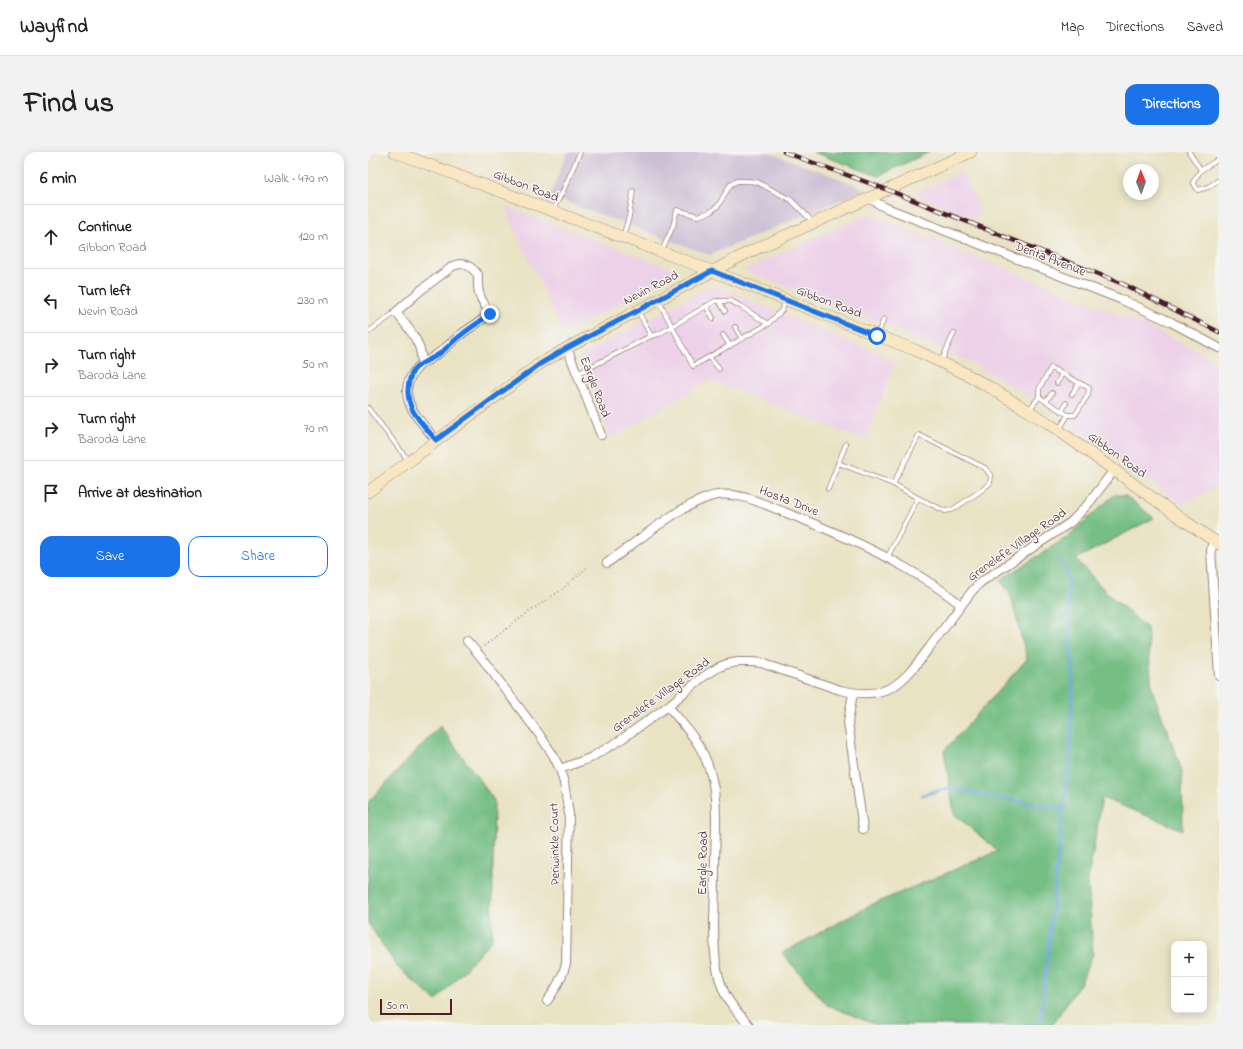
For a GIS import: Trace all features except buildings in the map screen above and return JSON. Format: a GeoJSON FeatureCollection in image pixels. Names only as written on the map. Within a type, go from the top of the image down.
{"type":"FeatureCollection","features":[{"type":"Feature","properties":{"kind":"main road","name":"Gibbon Road"},"geometry":{"type":"LineString","coordinates":[[395,152],[712,271],[915,350],[941,362],[991,388],[1059,430],[1176,516],[1216,542]]}},
{"type":"Feature","properties":{"kind":"main road","name":"Nevin Road"},"geometry":{"type":"LineString","coordinates":[[368,492],[538,365],[567,348],[747,253],[971,152]]}},
{"type":"Feature","properties":{"kind":"street","name":"Derita Avenue"},"geometry":{"type":"LineString","coordinates":[[869,198],[884,207],[1120,299],[1171,322],[1219,348]]}},
{"type":"Feature","properties":{"kind":"street"},"geometry":{"type":"LineString","coordinates":[[422,363],[419,345],[396,312],[421,290],[453,266],[464,263],[470,266],[478,275],[477,289],[490,314],[460,336],[439,354],[422,363],[413,370],[407,388],[407,397],[412,410],[436,440]]}},
{"type":"Feature","properties":{"kind":"street","name":"Eargle Road"},"geometry":{"type":"LineString","coordinates":[[567,348],[601,436]]}},
{"type":"Feature","properties":{"kind":"street","name":"Grenelefe Village Road"},"geometry":{"type":"LineString","coordinates":[[560,769],[590,758],[619,741],[668,706],[703,677],[727,664],[738,662],[761,663],[852,693],[874,693],[890,688],[902,680],[914,668],[961,605],[981,582],[1071,522],[1090,503],[1114,470]]}},
{"type":"Feature","properties":{"kind":"street","name":"Hosta Drive"},"geometry":{"type":"LineString","coordinates":[[607,563],[667,519],[701,500],[713,496],[726,495],[748,498],[848,538],[887,558],[944,592],[961,605]]}},
{"type":"Feature","properties":{"kind":"street"},"geometry":{"type":"LineString","coordinates":[[1216,542],[1211,551],[1219,676]]}},
{"type":"Feature","properties":{"kind":"street","name":"Periwinkle Court"},"geometry":{"type":"LineString","coordinates":[[467,641],[481,657],[554,755],[564,783],[569,814],[566,964],[563,975],[547,1001]]}},
{"type":"Feature","properties":{"kind":"street"},"geometry":{"type":"LineString","coordinates":[[852,693],[848,722],[863,828]]}},
{"type":"Feature","properties":{"kind":"street","name":"Eargle Road"},"geometry":{"type":"LineString","coordinates":[[668,706],[692,735],[706,759],[714,787],[716,831],[715,956],[719,976],[726,994],[732,1006],[749,1025]]}},
{"type":"Feature","properties":{"kind":"lane"},"geometry":{"type":"LineString","coordinates":[[552,211],[563,191],[580,152]]}},
{"type":"Feature","properties":{"kind":"lane"},"geometry":{"type":"LineString","coordinates":[[1189,152],[1201,170]]}},
{"type":"Feature","properties":{"kind":"lane"},"geometry":{"type":"LineString","coordinates":[[1219,158],[1201,170],[1193,182],[1198,190],[1219,180]]}},
{"type":"Feature","properties":{"kind":"lane"},"geometry":{"type":"LineString","coordinates":[[662,252],[673,226],[677,210],[698,216],[710,212],[718,206],[730,185],[737,182],[757,182],[791,200],[800,207],[814,223]]}},
{"type":"Feature","properties":{"kind":"lane"},"geometry":{"type":"LineString","coordinates":[[622,237],[629,217],[633,191]]}},
{"type":"Feature","properties":{"kind":"lane"},"geometry":{"type":"LineString","coordinates":[[658,300],[693,366],[768,324],[782,310],[786,300]]}},
{"type":"Feature","properties":{"kind":"lane"},"geometry":{"type":"LineString","coordinates":[[577,374],[651,336],[659,334],[715,301],[731,301],[768,324]]}},
{"type":"Feature","properties":{"kind":"lane"},"geometry":{"type":"LineString","coordinates":[[719,301],[725,312]]}},
{"type":"Feature","properties":{"kind":"lane"},"geometry":{"type":"LineString","coordinates":[[706,306],[713,318]]}},
{"type":"Feature","properties":{"kind":"lane"},"geometry":{"type":"LineString","coordinates":[[637,310],[651,336]]}},
{"type":"Feature","properties":{"kind":"lane"},"geometry":{"type":"LineString","coordinates":[[368,332],[396,312]]}},
{"type":"Feature","properties":{"kind":"lane"},"geometry":{"type":"LineString","coordinates":[[877,336],[884,319]]}},
{"type":"Feature","properties":{"kind":"lane"},"geometry":{"type":"LineString","coordinates":[[735,327],[742,339]]}},
{"type":"Feature","properties":{"kind":"lane"},"geometry":{"type":"LineString","coordinates":[[941,362],[954,333]]}},
{"type":"Feature","properties":{"kind":"lane"},"geometry":{"type":"LineString","coordinates":[[723,335],[730,346]]}},
{"type":"Feature","properties":{"kind":"lane"},"geometry":{"type":"LineString","coordinates":[[709,357],[719,369]]}},
{"type":"Feature","properties":{"kind":"lane"},"geometry":{"type":"LineString","coordinates":[[1029,411],[1039,397],[1039,389],[1051,368],[1089,388],[1088,394],[1075,415],[1068,415],[1039,397]]}},
{"type":"Feature","properties":{"kind":"lane"},"geometry":{"type":"LineString","coordinates":[[1057,383],[1062,374]]}},
{"type":"Feature","properties":{"kind":"lane"},"geometry":{"type":"LineString","coordinates":[[1072,394],[1079,383]]}},
{"type":"Feature","properties":{"kind":"lane"},"geometry":{"type":"LineString","coordinates":[[1046,401],[1052,393]]}},
{"type":"Feature","properties":{"kind":"lane"},"geometry":{"type":"LineString","coordinates":[[1062,411],[1066,403]]}},
{"type":"Feature","properties":{"kind":"lane"},"geometry":{"type":"LineString","coordinates":[[368,408],[409,461]]}},
{"type":"Feature","properties":{"kind":"lane"},"geometry":{"type":"LineString","coordinates":[[1059,430],[1068,415]]}},
{"type":"Feature","properties":{"kind":"lane"},"geometry":{"type":"LineString","coordinates":[[838,462],[893,484],[945,511],[952,510],[982,490],[990,483],[991,476],[985,468],[919,435],[893,484]]}},
{"type":"Feature","properties":{"kind":"lane"},"geometry":{"type":"LineString","coordinates":[[828,489],[846,444]]}},
{"type":"Feature","properties":{"kind":"lane"},"geometry":{"type":"LineString","coordinates":[[887,558],[918,498]]}},
{"type":"Feature","properties":{"kind":"path"},"geometry":{"type":"LineString","coordinates":[[482,648],[526,614],[561,590],[589,566]]}},
{"type":"Feature","properties":{"kind":"shaded area"},"geometry":{"type":"Polygon","coordinates":[[[567,152],[768,152],[867,189],[710,255],[550,196],[567,152]]]}},
{"type":"Feature","properties":{"kind":"shaded area"},"geometry":{"type":"Polygon","coordinates":[[[962,172],[981,213],[974,218],[913,194],[962,172]]]}},
{"type":"Feature","properties":{"kind":"shaded area"},"geometry":{"type":"Polygon","coordinates":[[[504,206],[679,271],[564,334],[504,206]]]}},
{"type":"Feature","properties":{"kind":"shaded area"},"geometry":{"type":"Polygon","coordinates":[[[869,214],[1138,322],[1199,352],[1219,364],[1219,484],[1184,505],[1056,413],[972,363],[891,327],[744,270],[869,214]]]}},
{"type":"Feature","properties":{"kind":"shaded area"},"geometry":{"type":"Polygon","coordinates":[[[713,285],[896,361],[865,440],[709,380],[610,439],[581,357],[582,354],[713,285]]]}},
{"type":"Feature","properties":{"kind":"green space"},"geometry":{"type":"Polygon","coordinates":[[[813,152],[929,152],[878,176],[813,152]]]}},
{"type":"Feature","properties":{"kind":"green space"},"geometry":{"type":"Polygon","coordinates":[[[1114,495],[1126,496],[1154,518],[1076,559],[1106,592],[1147,628],[1152,689],[1182,771],[1183,830],[1102,798],[1088,881],[1093,954],[1081,982],[1052,1025],[876,1025],[827,1005],[782,953],[871,905],[998,851],[954,814],[944,751],[1027,659],[1010,593],[1000,580],[1066,538],[1114,495]]]}},
{"type":"Feature","properties":{"kind":"green space"},"geometry":{"type":"Polygon","coordinates":[[[440,726],[494,800],[492,940],[436,1001],[397,967],[368,923],[368,802],[440,726]]]}},
{"type":"Feature","properties":{"kind":"waterway"},"geometry":{"type":"LineString","coordinates":[[1040,1025],[1070,755],[1073,683],[1073,665],[1068,610],[1069,581],[1064,566],[1057,558]]}},
{"type":"Feature","properties":{"kind":"waterway"},"geometry":{"type":"LineString","coordinates":[[922,795],[949,788],[1063,810]]}},
{"type":"Feature","properties":{"kind":"railway"},"geometry":{"type":"LineString","coordinates":[[784,152],[888,190],[1123,284],[1219,332]]}},
{"type":"Feature","properties":{"kind":"route"},"geometry":{"type":"LineString","coordinates":[[490,314],[460,336],[439,354],[422,363],[413,370],[409,379],[407,397],[409,404],[412,410],[436,440],[540,364],[618,320],[712,271],[877,336]]}}]}
